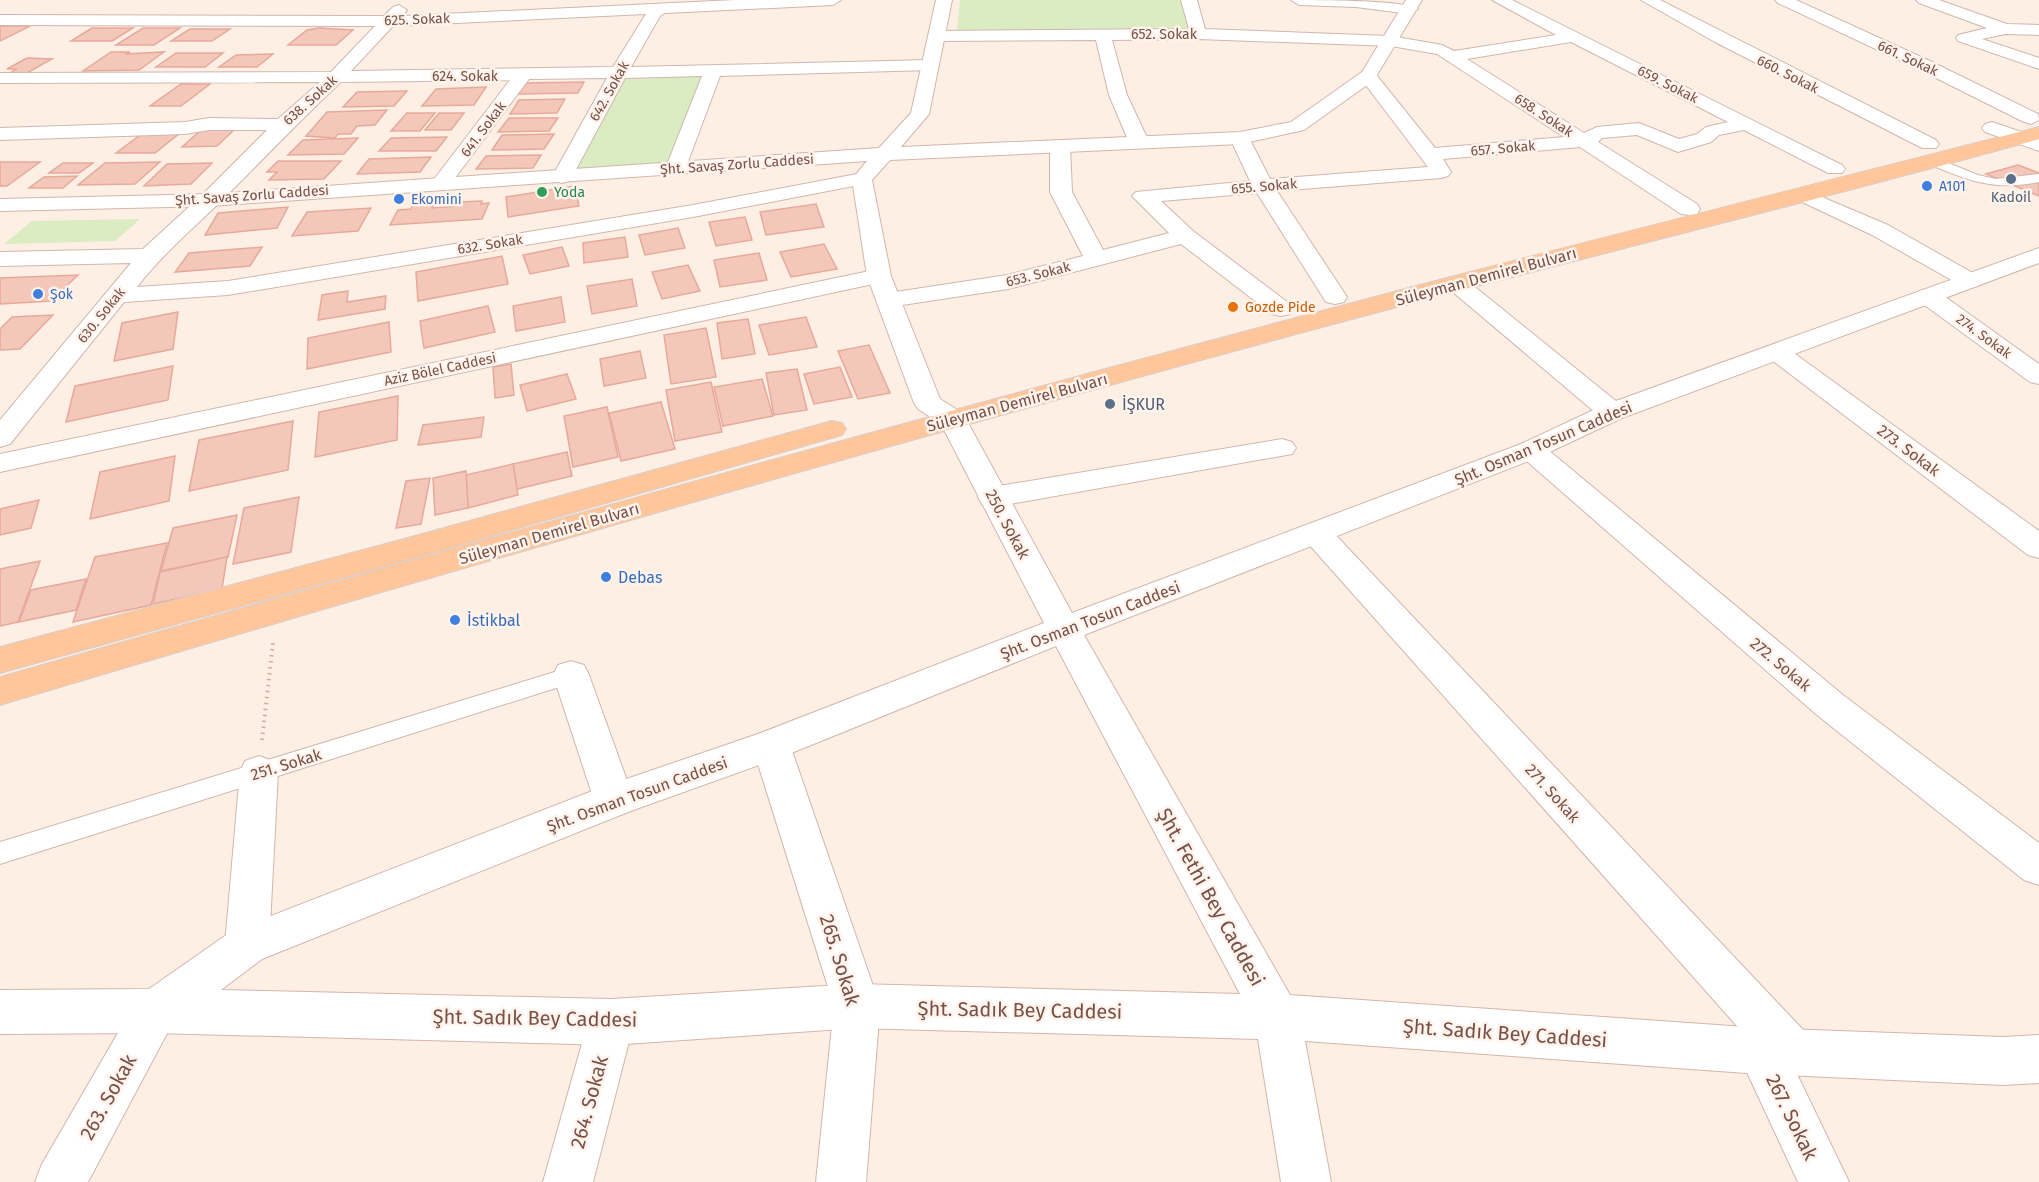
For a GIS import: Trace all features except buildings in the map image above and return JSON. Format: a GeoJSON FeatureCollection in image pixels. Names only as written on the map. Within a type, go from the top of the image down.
{"type":"FeatureCollection","features":[{"type":"Feature","properties":{"kind":"main road","name":"Süleyman Demirel Bulvarı"},"geometry":{"type":"LineString","coordinates":[[0,660],[393,553],[940,411],[1803,195],[1931,152],[1992,128],[2034,130]]}},
{"type":"Feature","properties":{"kind":"main road","name":"Süleyman Demirel Bulvarı"},"geometry":{"type":"LineString","coordinates":[[0,691],[1281,309],[1689,209],[1835,169],[2034,130]]}},
{"type":"Feature","properties":{"kind":"street","name":"638. Sokak"},"geometry":{"type":"LineString","coordinates":[[210,200],[283,125],[337,76],[409,0]]}},
{"type":"Feature","properties":{"kind":"street","name":"625. Sokak"},"geometry":{"type":"LineString","coordinates":[[0,18],[390,21],[592,6],[661,8],[689,3],[833,0]]}},
{"type":"Feature","properties":{"kind":"street"},"geometry":{"type":"LineString","coordinates":[[862,180],[882,154],[920,114],[944,0]]}},
{"type":"Feature","properties":{"kind":"street"},"geometry":{"type":"LineString","coordinates":[[1189,0],[1197,34]]}},
{"type":"Feature","properties":{"kind":"street"},"geometry":{"type":"LineString","coordinates":[[1299,0],[1412,4]]}},
{"type":"Feature","properties":{"kind":"street","name":"659. Sokak"},"geometry":{"type":"LineString","coordinates":[[1500,0],[1835,169]]}},
{"type":"Feature","properties":{"kind":"street","name":"660. Sokak"},"geometry":{"type":"LineString","coordinates":[[1649,0],[1931,152]]}},
{"type":"Feature","properties":{"kind":"street","name":"661. Sokak"},"geometry":{"type":"LineString","coordinates":[[1783,0],[1924,64],[2034,130]]}},
{"type":"Feature","properties":{"kind":"street"},"geometry":{"type":"LineString","coordinates":[[1924,0],[2005,29]]}},
{"type":"Feature","properties":{"kind":"street"},"geometry":{"type":"LineString","coordinates":[[1356,1],[1391,41]]}},
{"type":"Feature","properties":{"kind":"street","name":"Şht. Savaş Zorlu Caddesi"},"geometry":{"type":"LineString","coordinates":[[0,205],[210,200],[442,182],[562,177],[676,167],[882,154],[1240,138],[1297,126],[1368,76],[1412,4]]}},
{"type":"Feature","properties":{"kind":"street"},"geometry":{"type":"LineString","coordinates":[[0,18],[20,5]]}},
{"type":"Feature","properties":{"kind":"street"},"geometry":{"type":"LineString","coordinates":[[57,20],[76,7]]}},
{"type":"Feature","properties":{"kind":"street","name":"642. Sokak"},"geometry":{"type":"LineString","coordinates":[[562,177],[620,71],[654,13],[661,8]]}},
{"type":"Feature","properties":{"kind":"street"},"geometry":{"type":"LineString","coordinates":[[2039,30],[2005,29],[1964,38],[2039,64]]}},
{"type":"Feature","properties":{"kind":"street","name":"652. Sokak"},"geometry":{"type":"LineString","coordinates":[[937,36],[1197,34],[1391,41]]}},
{"type":"Feature","properties":{"kind":"street"},"geometry":{"type":"LineString","coordinates":[[1103,35],[1118,95],[1139,142]]}},
{"type":"Feature","properties":{"kind":"street"},"geometry":{"type":"LineString","coordinates":[[1452,56],[1573,37]]}},
{"type":"Feature","properties":{"kind":"street","name":"658. Sokak"},"geometry":{"type":"LineString","coordinates":[[1391,41],[1442,50],[1689,209]]}},
{"type":"Feature","properties":{"kind":"street","name":"624. Sokak"},"geometry":{"type":"LineString","coordinates":[[4,86],[31,78],[523,75],[930,65]]}},
{"type":"Feature","properties":{"kind":"street"},"geometry":{"type":"LineString","coordinates":[[676,167],[713,71]]}},
{"type":"Feature","properties":{"kind":"street","name":"641. Sokak"},"geometry":{"type":"LineString","coordinates":[[442,182],[523,75]]}},
{"type":"Feature","properties":{"kind":"street"},"geometry":{"type":"LineString","coordinates":[[1368,76],[1430,154]]}},
{"type":"Feature","properties":{"kind":"street"},"geometry":{"type":"LineString","coordinates":[[0,134],[185,128],[209,124],[283,125]]}},
{"type":"Feature","properties":{"kind":"street","name":"657. Sokak"},"geometry":{"type":"LineString","coordinates":[[1430,154],[1586,141],[1597,133],[1639,129],[1678,146],[1704,138],[1713,131],[1747,124]]}},
{"type":"Feature","properties":{"kind":"street"},"geometry":{"type":"LineString","coordinates":[[1240,138],[1263,186],[1335,297]]}},
{"type":"Feature","properties":{"kind":"street"},"geometry":{"type":"LineString","coordinates":[[1060,145],[1060,192],[1096,259]]}},
{"type":"Feature","properties":{"kind":"street","name":"655. Sokak"},"geometry":{"type":"LineString","coordinates":[[1281,309],[1185,236],[1143,196],[1441,172],[1430,154]]}},
{"type":"Feature","properties":{"kind":"street","name":"250. Sokak"},"geometry":{"type":"LineString","coordinates":[[862,180],[884,288],[940,411],[993,497],[1064,629]]}},
{"type":"Feature","properties":{"kind":"street","name":"632. Sokak"},"geometry":{"type":"LineString","coordinates":[[117,295],[228,288],[693,211],[862,180]]}},
{"type":"Feature","properties":{"kind":"street"},"geometry":{"type":"LineString","coordinates":[[1803,195],[1880,230],[1970,280]]}},
{"type":"Feature","properties":{"kind":"street","name":"630. Sokak"},"geometry":{"type":"LineString","coordinates":[[0,438],[149,256],[210,200]]}},
{"type":"Feature","properties":{"kind":"street","name":"653. Sokak"},"geometry":{"type":"LineString","coordinates":[[884,288],[1008,282],[1185,236]]}},
{"type":"Feature","properties":{"kind":"street","name":"Şht. Osman Tosun Caddesi"},"geometry":{"type":"LineString","coordinates":[[156,1011],[247,945],[614,800],[771,745],[1064,629],[1317,534],[1531,450],[1611,412],[1778,353],[2039,255]]}},
{"type":"Feature","properties":{"kind":"street"},"geometry":{"type":"LineString","coordinates":[[0,259],[149,256]]}},
{"type":"Feature","properties":{"kind":"street"},"geometry":{"type":"LineString","coordinates":[[1456,283],[1611,412]]}},
{"type":"Feature","properties":{"kind":"street","name":"Aziz Bölel Caddesi"},"geometry":{"type":"LineString","coordinates":[[0,462],[884,288]]}},
{"type":"Feature","properties":{"kind":"street","name":"274. Sokak"},"geometry":{"type":"LineString","coordinates":[[1928,296],[2039,376]]}},
{"type":"Feature","properties":{"kind":"street","name":"273. Sokak"},"geometry":{"type":"LineString","coordinates":[[1778,353],[2039,547]]}},
{"type":"Feature","properties":{"kind":"street"},"geometry":{"type":"LineString","coordinates":[[993,497],[1282,448]]}},
{"type":"Feature","properties":{"kind":"street","name":"272. Sokak"},"geometry":{"type":"LineString","coordinates":[[1531,450],[1830,705],[2039,867]]}},
{"type":"Feature","properties":{"kind":"street","name":"271. Sokak"},"geometry":{"type":"LineString","coordinates":[[1317,534],[1775,1051]]}},
{"type":"Feature","properties":{"kind":"street","name":"Şht. Fethi Bey Caddesi"},"geometry":{"type":"LineString","coordinates":[[1064,629],[1278,1017],[1306,1182]]}},
{"type":"Feature","properties":{"kind":"street"},"geometry":{"type":"LineString","coordinates":[[571,675],[614,800]]}},
{"type":"Feature","properties":{"kind":"street","name":"265. Sokak"},"geometry":{"type":"LineString","coordinates":[[771,745],[857,1006],[841,1182]]}},
{"type":"Feature","properties":{"kind":"street"},"geometry":{"type":"LineString","coordinates":[[247,945],[259,772]]}},
{"type":"Feature","properties":{"kind":"street","name":"Şht. Sadık Bey Caddesi"},"geometry":{"type":"LineString","coordinates":[[0,1012],[156,1011],[611,1022],[857,1006],[1278,1017],[1775,1051],[2003,1061],[2039,1059]]}},
{"type":"Feature","properties":{"kind":"street","name":"263. Sokak"},"geometry":{"type":"LineString","coordinates":[[60,1182],[156,1011]]}},
{"type":"Feature","properties":{"kind":"street","name":"264. Sokak"},"geometry":{"type":"LineString","coordinates":[[568,1182],[611,1022]]}},
{"type":"Feature","properties":{"kind":"street","name":"267. Sokak"},"geometry":{"type":"LineString","coordinates":[[1775,1051],[1824,1182]]}},
{"type":"Feature","properties":{"kind":"lane"},"geometry":{"type":"LineString","coordinates":[[1931,152],[1980,180],[2001,184],[2039,178]]}},
{"type":"Feature","properties":{"kind":"lane","name":"251. Sokak"},"geometry":{"type":"LineString","coordinates":[[0,853],[571,675]]}},
{"type":"Feature","properties":{"kind":"path"},"geometry":{"type":"LineString","coordinates":[[259,772],[277,610]]}},
{"type":"Feature","properties":{"kind":"green space"},"geometry":{"type":"Polygon","coordinates":[[[960,0],[1181,0],[1190,31],[957,30],[960,0]]]}},
{"type":"Feature","properties":{"kind":"green space"},"geometry":{"type":"Polygon","coordinates":[[[704,76],[669,162],[575,169],[622,79],[704,76]]]}},
{"type":"Feature","properties":{"kind":"green space"},"geometry":{"type":"Polygon","coordinates":[[[140,219],[115,241],[4,244],[32,221],[140,219]]]}},
{"type":"Feature","properties":{"kind":"place","name":"Kadoil"},"geometry":{"type":"Point","coordinates":[2011,179]}},
{"type":"Feature","properties":{"kind":"place","name":"A101"},"geometry":{"type":"Point","coordinates":[1927,186]}},
{"type":"Feature","properties":{"kind":"place","name":"Yoda"},"geometry":{"type":"Point","coordinates":[542,192]}},
{"type":"Feature","properties":{"kind":"place","name":"Ekomini"},"geometry":{"type":"Point","coordinates":[399,199]}},
{"type":"Feature","properties":{"kind":"place","name":"Şok"},"geometry":{"type":"Point","coordinates":[38,294]}},
{"type":"Feature","properties":{"kind":"place","name":"Gozde Pide"},"geometry":{"type":"Point","coordinates":[1233,307]}},
{"type":"Feature","properties":{"kind":"place","name":"İŞKUR"},"geometry":{"type":"Point","coordinates":[1110,404]}},
{"type":"Feature","properties":{"kind":"place","name":"Debas"},"geometry":{"type":"Point","coordinates":[606,577]}},
{"type":"Feature","properties":{"kind":"place","name":"İstikbal"},"geometry":{"type":"Point","coordinates":[455,620]}}]}
